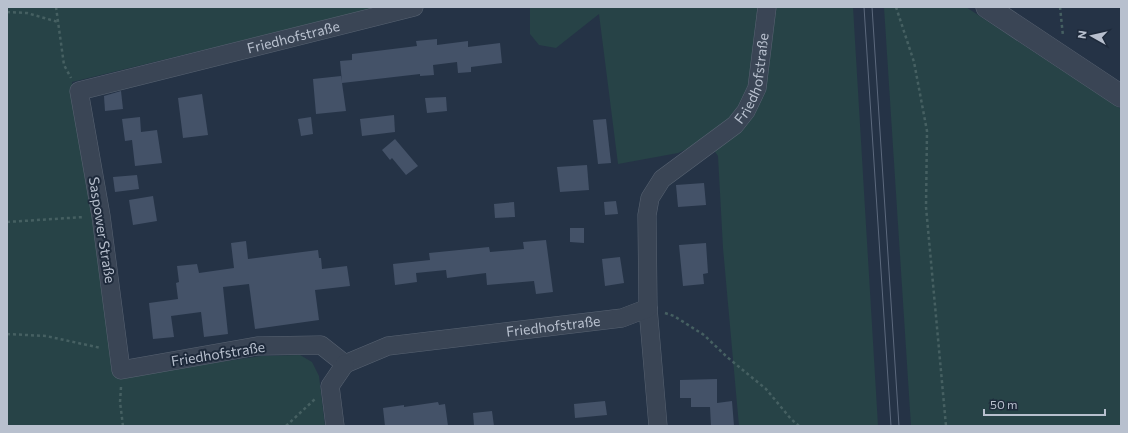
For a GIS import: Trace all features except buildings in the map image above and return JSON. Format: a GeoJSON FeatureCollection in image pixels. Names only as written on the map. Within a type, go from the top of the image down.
{"type":"FeatureCollection","features":[{"type":"Feature","properties":{"kind":"street","name":"Friedhofstraße"},"geometry":{"type":"LineString","coordinates":[[79,91],[414,7]]}},
{"type":"Feature","properties":{"kind":"street","name":"Friedhofstraße"},"geometry":{"type":"LineString","coordinates":[[120,362],[257,346],[321,346],[345,364],[388,346],[622,318],[648,308],[647,215],[650,198],[662,180],[735,125],[746,110],[757,88],[767,7]]}},
{"type":"Feature","properties":{"kind":"street"},"geometry":{"type":"LineString","coordinates":[[987,7],[1121,96]]}},
{"type":"Feature","properties":{"kind":"street","name":"Saspower Straße"},"geometry":{"type":"LineString","coordinates":[[79,91],[100,216],[120,362]]}},
{"type":"Feature","properties":{"kind":"street"},"geometry":{"type":"LineString","coordinates":[[648,308],[658,426]]}},
{"type":"Feature","properties":{"kind":"street"},"geometry":{"type":"LineString","coordinates":[[335,426],[330,386],[345,364]]}},
{"type":"Feature","properties":{"kind":"path"},"geometry":{"type":"LineString","coordinates":[[56,7],[64,65],[79,91]]}},
{"type":"Feature","properties":{"kind":"path"},"geometry":{"type":"LineString","coordinates":[[896,7],[914,62],[927,131],[926,207],[946,426]]}},
{"type":"Feature","properties":{"kind":"path"},"geometry":{"type":"LineString","coordinates":[[7,12],[27,13],[58,22]]}},
{"type":"Feature","properties":{"kind":"path"},"geometry":{"type":"LineString","coordinates":[[7,222],[100,216]]}},
{"type":"Feature","properties":{"kind":"path"},"geometry":{"type":"LineString","coordinates":[[648,308],[674,316],[704,335],[727,358],[766,389],[791,419],[799,426]]}},
{"type":"Feature","properties":{"kind":"path"},"geometry":{"type":"LineString","coordinates":[[7,334],[46,336],[92,345],[120,362],[120,402],[122,426]]}},
{"type":"Feature","properties":{"kind":"path"},"geometry":{"type":"LineString","coordinates":[[286,426],[330,386]]}},
{"type":"Feature","properties":{"kind":"green space"},"geometry":{"type":"Polygon","coordinates":[[[7,7],[380,7],[72,82],[116,377],[261,356],[300,355],[312,362],[319,376],[325,426],[7,426],[7,7]]]}},
{"type":"Feature","properties":{"kind":"green space"},"geometry":{"type":"Polygon","coordinates":[[[530,7],[853,7],[878,426],[739,426],[723,248],[718,156],[707,140],[678,153],[618,164],[599,14],[556,48],[539,45],[530,34],[530,7]]]}},
{"type":"Feature","properties":{"kind":"green space"},"geometry":{"type":"Polygon","coordinates":[[[884,7],[966,7],[1121,109],[1121,426],[911,426],[884,7]]]}},
{"type":"Feature","properties":{"kind":"tram line"},"geometry":{"type":"LineString","coordinates":[[864,7],[891,426]]}},
{"type":"Feature","properties":{"kind":"tram line"},"geometry":{"type":"LineString","coordinates":[[872,7],[899,426]]}}]}
